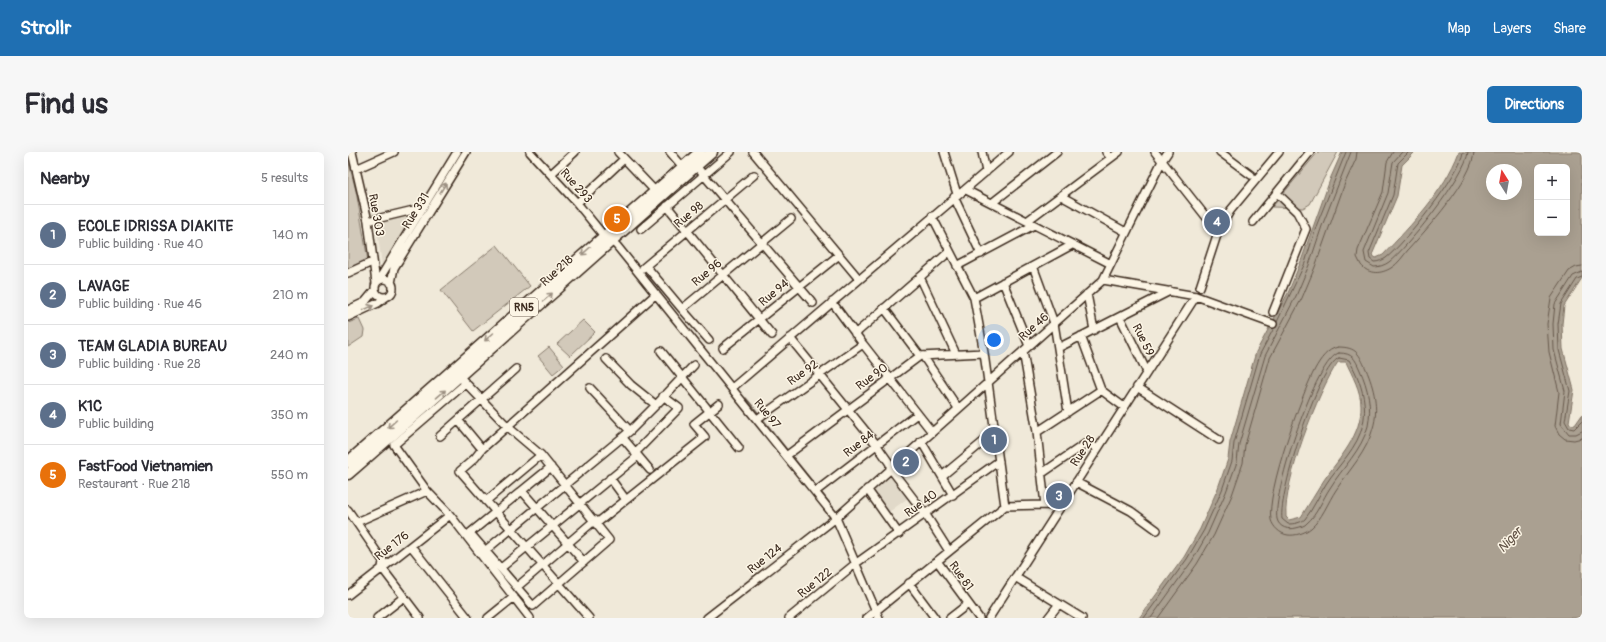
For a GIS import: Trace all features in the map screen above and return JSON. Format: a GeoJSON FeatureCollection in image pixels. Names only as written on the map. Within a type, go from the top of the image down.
{"type":"FeatureCollection","features":[{"type":"Feature","properties":{"kind":"highway","name":"Rue 218"},"geometry":{"type":"LineString","coordinates":[[348,474],[463,380],[655,191],[700,152]]}},
{"type":"Feature","properties":{"kind":"highway","name":"Rue 218"},"geometry":{"type":"LineString","coordinates":[[348,462],[452,370],[607,238],[712,152]]}},
{"type":"Feature","properties":{"kind":"street","name":"Rue 303"},"geometry":{"type":"LineString","coordinates":[[352,152],[368,222],[376,285]]}},
{"type":"Feature","properties":{"kind":"street"},"geometry":{"type":"LineString","coordinates":[[356,170],[394,152]]}},
{"type":"Feature","properties":{"kind":"street","name":"Rue 331"},"geometry":{"type":"LineString","coordinates":[[348,310],[365,302],[457,152]]}},
{"type":"Feature","properties":{"kind":"street","name":"Rue 331"},"geometry":{"type":"LineString","coordinates":[[391,283],[394,268],[466,152]]}},
{"type":"Feature","properties":{"kind":"street","name":"Rue 293"},"geometry":{"type":"LineString","coordinates":[[530,152],[607,238]]}},
{"type":"Feature","properties":{"kind":"street"},"geometry":{"type":"LineString","coordinates":[[551,174],[575,152]]}},
{"type":"Feature","properties":{"kind":"street"},"geometry":{"type":"LineString","coordinates":[[618,152],[655,191]]}},
{"type":"Feature","properties":{"kind":"street"},"geometry":{"type":"LineString","coordinates":[[670,152],[683,167]]}},
{"type":"Feature","properties":{"kind":"street"},"geometry":{"type":"LineString","coordinates":[[641,229],[731,152]]}},
{"type":"Feature","properties":{"kind":"street"},"geometry":{"type":"LineString","coordinates":[[753,152],[859,279]]}},
{"type":"Feature","properties":{"kind":"street"},"geometry":{"type":"LineString","coordinates":[[944,152],[956,196],[981,254]]}},
{"type":"Feature","properties":{"kind":"street"},"geometry":{"type":"LineString","coordinates":[[982,152],[986,172]]}},
{"type":"Feature","properties":{"kind":"street"},"geometry":{"type":"LineString","coordinates":[[732,388],[932,216],[956,196],[966,190],[1009,152]]}},
{"type":"Feature","properties":{"kind":"street"},"geometry":{"type":"LineString","coordinates":[[992,203],[1057,152]]}},
{"type":"Feature","properties":{"kind":"street"},"geometry":{"type":"LineString","coordinates":[[1106,152],[1111,158]]}},
{"type":"Feature","properties":{"kind":"street"},"geometry":{"type":"LineString","coordinates":[[958,266],[981,254],[1030,223],[1061,196],[1120,152]]}},
{"type":"Feature","properties":{"kind":"street"},"geometry":{"type":"LineString","coordinates":[[1155,152],[1218,232]]}},
{"type":"Feature","properties":{"kind":"street","name":"Rue 46"},"geometry":{"type":"LineString","coordinates":[[836,518],[890,468],[1103,280],[1162,161],[1168,152]]}},
{"type":"Feature","properties":{"kind":"street"},"geometry":{"type":"LineString","coordinates":[[1220,152],[1251,175]]}},
{"type":"Feature","properties":{"kind":"street"},"geometry":{"type":"LineString","coordinates":[[1200,287],[1218,232],[1230,212],[1279,152]]}},
{"type":"Feature","properties":{"kind":"street"},"geometry":{"type":"LineString","coordinates":[[1253,222],[1310,152]]}},
{"type":"Feature","properties":{"kind":"street"},"geometry":{"type":"LineString","coordinates":[[577,203],[624,159]]}},
{"type":"Feature","properties":{"kind":"street"},"geometry":{"type":"LineString","coordinates":[[696,166],[813,303]]}},
{"type":"Feature","properties":{"kind":"street","name":"Rue 98"},"geometry":{"type":"LineString","coordinates":[[639,272],[754,175]]}},
{"type":"Feature","properties":{"kind":"street"},"geometry":{"type":"LineString","coordinates":[[966,190],[1111,264]]}},
{"type":"Feature","properties":{"kind":"street"},"geometry":{"type":"LineString","coordinates":[[1273,312],[1306,229],[1297,212],[1277,193]]}},
{"type":"Feature","properties":{"kind":"street"},"geometry":{"type":"LineString","coordinates":[[1061,196],[1126,232]]}},
{"type":"Feature","properties":{"kind":"street"},"geometry":{"type":"LineString","coordinates":[[667,206],[772,335]]}},
{"type":"Feature","properties":{"kind":"street"},"geometry":{"type":"LineString","coordinates":[[368,222],[422,208]]}},
{"type":"Feature","properties":{"kind":"street"},"geometry":{"type":"LineString","coordinates":[[932,216],[974,298],[984,353],[1005,506]]}},
{"type":"Feature","properties":{"kind":"street","name":"Rue 96"},"geometry":{"type":"LineString","coordinates":[[682,309],[761,242],[791,219]]}},
{"type":"Feature","properties":{"kind":"street","name":"Rue 97"},"geometry":{"type":"LineString","coordinates":[[607,238],[639,272],[732,388],[759,417],[789,454],[815,492],[836,518],[855,564],[879,612]]}},
{"type":"Feature","properties":{"kind":"street"},"geometry":{"type":"LineString","coordinates":[[974,298],[1072,245]]}},
{"type":"Feature","properties":{"kind":"street"},"geometry":{"type":"LineString","coordinates":[[855,334],[950,251]]}},
{"type":"Feature","properties":{"kind":"street","name":"Rue 94"},"geometry":{"type":"LineString","coordinates":[[723,348],[760,319],[798,286],[839,255]]}},
{"type":"Feature","properties":{"kind":"street"},"geometry":{"type":"LineString","coordinates":[[348,273],[372,262]]}},
{"type":"Feature","properties":{"kind":"street"},"geometry":{"type":"LineString","coordinates":[[646,266],[709,340]]}},
{"type":"Feature","properties":{"kind":"street"},"geometry":{"type":"LineString","coordinates":[[1033,266],[1054,323],[1068,412]]}},
{"type":"Feature","properties":{"kind":"street"},"geometry":{"type":"LineString","coordinates":[[920,277],[956,354]]}},
{"type":"Feature","properties":{"kind":"street"},"geometry":{"type":"LineString","coordinates":[[348,317],[378,303],[392,293],[391,283],[385,279],[376,285],[379,296],[386,297]]}},
{"type":"Feature","properties":{"kind":"street"},"geometry":{"type":"LineString","coordinates":[[1103,280],[1196,296],[1273,324]]}},
{"type":"Feature","properties":{"kind":"street"},"geometry":{"type":"LineString","coordinates":[[1003,282],[1029,346]]}},
{"type":"Feature","properties":{"kind":"street"},"geometry":{"type":"LineString","coordinates":[[1058,348],[1170,291]]}},
{"type":"Feature","properties":{"kind":"street"},"geometry":{"type":"LineString","coordinates":[[589,618],[460,471],[482,449],[656,294]]}},
{"type":"Feature","properties":{"kind":"street"},"geometry":{"type":"LineString","coordinates":[[1087,294],[1094,330]]}},
{"type":"Feature","properties":{"kind":"street","name":"Rue 28"},"geometry":{"type":"LineString","coordinates":[[989,618],[1196,296]]}},
{"type":"Feature","properties":{"kind":"street"},"geometry":{"type":"LineString","coordinates":[[832,302],[855,334],[932,432]]}},
{"type":"Feature","properties":{"kind":"street"},"geometry":{"type":"LineString","coordinates":[[884,308],[958,408]]}},
{"type":"Feature","properties":{"kind":"street","name":"Rue 59"},"geometry":{"type":"LineString","coordinates":[[1120,317],[1147,372]]}},
{"type":"Feature","properties":{"kind":"street"},"geometry":{"type":"LineString","coordinates":[[1081,336],[1101,390],[1124,407]]}},
{"type":"Feature","properties":{"kind":"street"},"geometry":{"type":"LineString","coordinates":[[790,338],[876,444],[890,464],[890,468],[926,514],[949,551]]}},
{"type":"Feature","properties":{"kind":"street","name":"Rue 92"},"geometry":{"type":"LineString","coordinates":[[759,417],[863,344]]}},
{"type":"Feature","properties":{"kind":"street"},"geometry":{"type":"LineString","coordinates":[[661,351],[739,448]]}},
{"type":"Feature","properties":{"kind":"street"},"geometry":{"type":"LineString","coordinates":[[1023,351],[1037,432],[1040,474],[1045,505]]}},
{"type":"Feature","properties":{"kind":"street"},"geometry":{"type":"LineString","coordinates":[[921,356],[984,353]]}},
{"type":"Feature","properties":{"kind":"street","name":"Rue 90"},"geometry":{"type":"LineString","coordinates":[[789,454],[889,378],[921,356]]}},
{"type":"Feature","properties":{"kind":"street"},"geometry":{"type":"LineString","coordinates":[[606,360],[631,385],[656,405]]}},
{"type":"Feature","properties":{"kind":"street"},"geometry":{"type":"LineString","coordinates":[[486,550],[630,432],[694,365]]}},
{"type":"Feature","properties":{"kind":"street"},"geometry":{"type":"LineString","coordinates":[[440,436],[516,369]]}},
{"type":"Feature","properties":{"kind":"street"},"geometry":{"type":"LineString","coordinates":[[452,370],[508,427],[541,455],[551,467],[565,484],[580,503],[596,522],[610,540],[533,606],[470,533],[551,467]]}},
{"type":"Feature","properties":{"kind":"street"},"geometry":{"type":"LineString","coordinates":[[463,380],[394,445],[427,491],[450,515],[530,618]]}},
{"type":"Feature","properties":{"kind":"street"},"geometry":{"type":"LineString","coordinates":[[1137,387],[1219,440]]}},
{"type":"Feature","properties":{"kind":"street"},"geometry":{"type":"LineString","coordinates":[[590,388],[630,432]]}},
{"type":"Feature","properties":{"kind":"street"},"geometry":{"type":"LineString","coordinates":[[1037,432],[1101,390]]}},
{"type":"Feature","properties":{"kind":"street"},"geometry":{"type":"LineString","coordinates":[[501,568],[610,478],[636,454],[679,408],[663,396]]}},
{"type":"Feature","properties":{"kind":"street"},"geometry":{"type":"LineString","coordinates":[[517,587],[568,543],[705,437],[694,424],[719,404]]}},
{"type":"Feature","properties":{"kind":"street","name":"Rue 84"},"geometry":{"type":"LineString","coordinates":[[815,492],[917,414]]}},
{"type":"Feature","properties":{"kind":"street"},"geometry":{"type":"LineString","coordinates":[[458,420],[482,449]]}},
{"type":"Feature","properties":{"kind":"street"},"geometry":{"type":"LineString","coordinates":[[942,476],[995,432]]}},
{"type":"Feature","properties":{"kind":"street"},"geometry":{"type":"LineString","coordinates":[[622,438],[650,470]]}},
{"type":"Feature","properties":{"kind":"street"},"geometry":{"type":"LineString","coordinates":[[921,441],[953,495]]}},
{"type":"Feature","properties":{"kind":"street"},"geometry":{"type":"LineString","coordinates":[[1040,474],[1088,442],[1097,449]]}},
{"type":"Feature","properties":{"kind":"street"},"geometry":{"type":"LineString","coordinates":[[486,500],[541,455]]}},
{"type":"Feature","properties":{"kind":"street","name":"Rue 40"},"geometry":{"type":"LineString","coordinates":[[855,564],[999,461]]}},
{"type":"Feature","properties":{"kind":"street"},"geometry":{"type":"LineString","coordinates":[[610,478],[624,496]]}},
{"type":"Feature","properties":{"kind":"street"},"geometry":{"type":"LineString","coordinates":[[1076,482],[1131,511],[1157,530]]}},
{"type":"Feature","properties":{"kind":"street"},"geometry":{"type":"LineString","coordinates":[[867,489],[899,534]]}},
{"type":"Feature","properties":{"kind":"street"},"geometry":{"type":"LineString","coordinates":[[356,522],[427,491]]}},
{"type":"Feature","properties":{"kind":"street"},"geometry":{"type":"LineString","coordinates":[[522,491],[584,562]]}},
{"type":"Feature","properties":{"kind":"street"},"geometry":{"type":"LineString","coordinates":[[867,618],[879,612],[909,583],[1005,506],[1045,505],[1060,507]]}},
{"type":"Feature","properties":{"kind":"street"},"geometry":{"type":"LineString","coordinates":[[348,510],[383,561],[382,568],[420,618]]}},
{"type":"Feature","properties":{"kind":"street","name":"Rue 176"},"geometry":{"type":"LineString","coordinates":[[348,595],[450,515]]}},
{"type":"Feature","properties":{"kind":"street","name":"Rue 124"},"geometry":{"type":"LineString","coordinates":[[707,618],[836,518]]}},
{"type":"Feature","properties":{"kind":"street"},"geometry":{"type":"LineString","coordinates":[[411,546],[468,618]]}},
{"type":"Feature","properties":{"kind":"street","name":"Rue 81"},"geometry":{"type":"LineString","coordinates":[[937,561],[980,618]]}},
{"type":"Feature","properties":{"kind":"street","name":"Rue 122"},"geometry":{"type":"LineString","coordinates":[[789,618],[855,564]]}},
{"type":"Feature","properties":{"kind":"street"},"geometry":{"type":"LineString","coordinates":[[1015,577],[1082,618]]}},
{"type":"Feature","properties":{"kind":"street"},"geometry":{"type":"LineString","coordinates":[[909,583],[935,618]]}},
{"type":"Feature","properties":{"kind":"street"},"geometry":{"type":"LineString","coordinates":[[488,618],[514,597]]}},
{"type":"Feature","properties":{"kind":"street"},"geometry":{"type":"LineString","coordinates":[[377,618],[404,598]]}},
{"type":"Feature","properties":{"kind":"street"},"geometry":{"type":"LineString","coordinates":[[950,618],[968,604]]}},
{"type":"Feature","properties":{"kind":"street"},"geometry":{"type":"LineString","coordinates":[[1048,618],[1059,604]]}},
{"type":"Feature","properties":{"kind":"shaded area"},"geometry":{"type":"Polygon","coordinates":[[[1318,152],[1338,152],[1310,204],[1303,208],[1272,207],[1318,152]]]}},
{"type":"Feature","properties":{"kind":"shaded area"},"geometry":{"type":"Polygon","coordinates":[[[348,159],[356,191],[368,261],[348,269],[348,159]]]}},
{"type":"Feature","properties":{"kind":"shaded area"},"geometry":{"type":"Polygon","coordinates":[[[417,212],[382,264],[376,223],[417,212]]]}},
{"type":"Feature","properties":{"kind":"shaded area"},"geometry":{"type":"Polygon","coordinates":[[[497,245],[530,286],[473,331],[441,290],[497,245]]]}},
{"type":"Feature","properties":{"kind":"shaded area"},"geometry":{"type":"Polygon","coordinates":[[[359,319],[364,330],[363,337],[348,347],[348,323],[359,319]]]}},
{"type":"Feature","properties":{"kind":"shaded area"},"geometry":{"type":"Polygon","coordinates":[[[583,320],[595,332],[570,356],[557,344],[583,320]]]}},
{"type":"Feature","properties":{"kind":"shaded area"},"geometry":{"type":"Polygon","coordinates":[[[549,347],[564,365],[553,374],[538,356],[549,347]]]}},
{"type":"Feature","properties":{"kind":"shaded area"},"geometry":{"type":"Polygon","coordinates":[[[890,473],[908,498],[889,512],[872,490],[890,473]]]}},
{"type":"Feature","properties":{"kind":"water","name":"Niger"},"geometry":{"type":"Polygon","coordinates":[[[1342,152],[1415,152],[1402,165],[1397,196],[1372,255],[1376,258],[1383,255],[1426,207],[1445,181],[1459,152],[1582,152],[1582,278],[1564,306],[1562,324],[1563,349],[1574,390],[1569,422],[1571,425],[1575,425],[1582,415],[1582,618],[1139,618],[1184,557],[1200,529],[1218,488],[1228,459],[1230,442],[1256,352],[1288,293],[1331,177],[1342,152]],[[1338,362],[1321,394],[1303,437],[1290,482],[1286,517],[1289,520],[1301,517],[1324,480],[1349,445],[1358,426],[1361,405],[1360,394],[1346,362],[1338,362]]]}},
{"type":"Feature","properties":{"kind":"waterway"},"geometry":{"type":"LineString","coordinates":[[746,398],[760,415]]}},
{"type":"Feature","properties":{"kind":"waterway"},"geometry":{"type":"LineString","coordinates":[[762,418],[788,451]]}},
{"type":"Feature","properties":{"kind":"waterway"},"geometry":{"type":"LineString","coordinates":[[792,456],[817,487]]}},
{"type":"Feature","properties":{"kind":"waterway"},"geometry":{"type":"LineString","coordinates":[[821,492],[838,514]]}},
{"type":"Feature","properties":{"kind":"waterway"},"geometry":{"type":"LineString","coordinates":[[840,517],[858,560]]}},
{"type":"Feature","properties":{"kind":"waterway"},"geometry":{"type":"LineString","coordinates":[[860,563],[878,606]]}},
{"type":"Feature","properties":{"kind":"waterway"},"geometry":{"type":"LineString","coordinates":[[880,611],[883,618]]}},
{"type":"Feature","properties":{"kind":"place","name":"FastFood Vietnamien"},"geometry":{"type":"Point","coordinates":[617,219]}},
{"type":"Feature","properties":{"kind":"place","name":"K1C"},"geometry":{"type":"Point","coordinates":[1217,222]}},
{"type":"Feature","properties":{"kind":"place","name":"ECOLE IDRISSA DIAKITE"},"geometry":{"type":"Point","coordinates":[994,440]}},
{"type":"Feature","properties":{"kind":"place","name":"LAVAGE"},"geometry":{"type":"Point","coordinates":[906,462]}},
{"type":"Feature","properties":{"kind":"place","name":"TEAM GLADIA BUREAU"},"geometry":{"type":"Point","coordinates":[1059,496]}}]}
